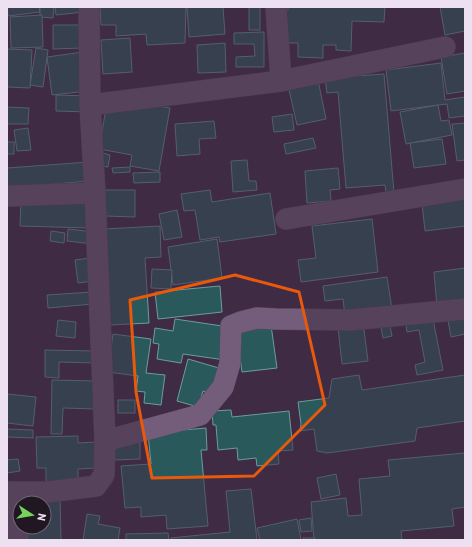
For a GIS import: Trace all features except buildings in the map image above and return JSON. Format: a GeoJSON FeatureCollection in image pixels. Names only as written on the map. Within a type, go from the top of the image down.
{"type":"FeatureCollection","features":[{"type":"Feature","properties":{"kind":"street"},"geometry":{"type":"LineString","coordinates":[[18,540],[8,492],[48,492],[96,486],[104,475],[105,441],[90,105],[89,7]]}},
{"type":"Feature","properties":{"kind":"street"},"geometry":{"type":"LineString","coordinates":[[276,7],[281,81]]}},
{"type":"Feature","properties":{"kind":"street"},"geometry":{"type":"LineString","coordinates":[[90,105],[281,81],[445,47]]}},
{"type":"Feature","properties":{"kind":"street"},"geometry":{"type":"LineString","coordinates":[[286,219],[465,189]]}},
{"type":"Feature","properties":{"kind":"street"},"geometry":{"type":"LineString","coordinates":[[7,196],[95,193]]}},
{"type":"Feature","properties":{"kind":"street"},"geometry":{"type":"LineString","coordinates":[[105,441],[200,415],[223,388],[230,363],[232,326],[240,322],[256,318],[351,320],[465,309]]}},
{"type":"Feature","properties":{"kind":"highlighted area"},"geometry":{"type":"Polygon","coordinates":[[[235,275],[299,292],[325,405],[254,476],[152,478],[136,392],[130,300],[235,275]]]}}]}
